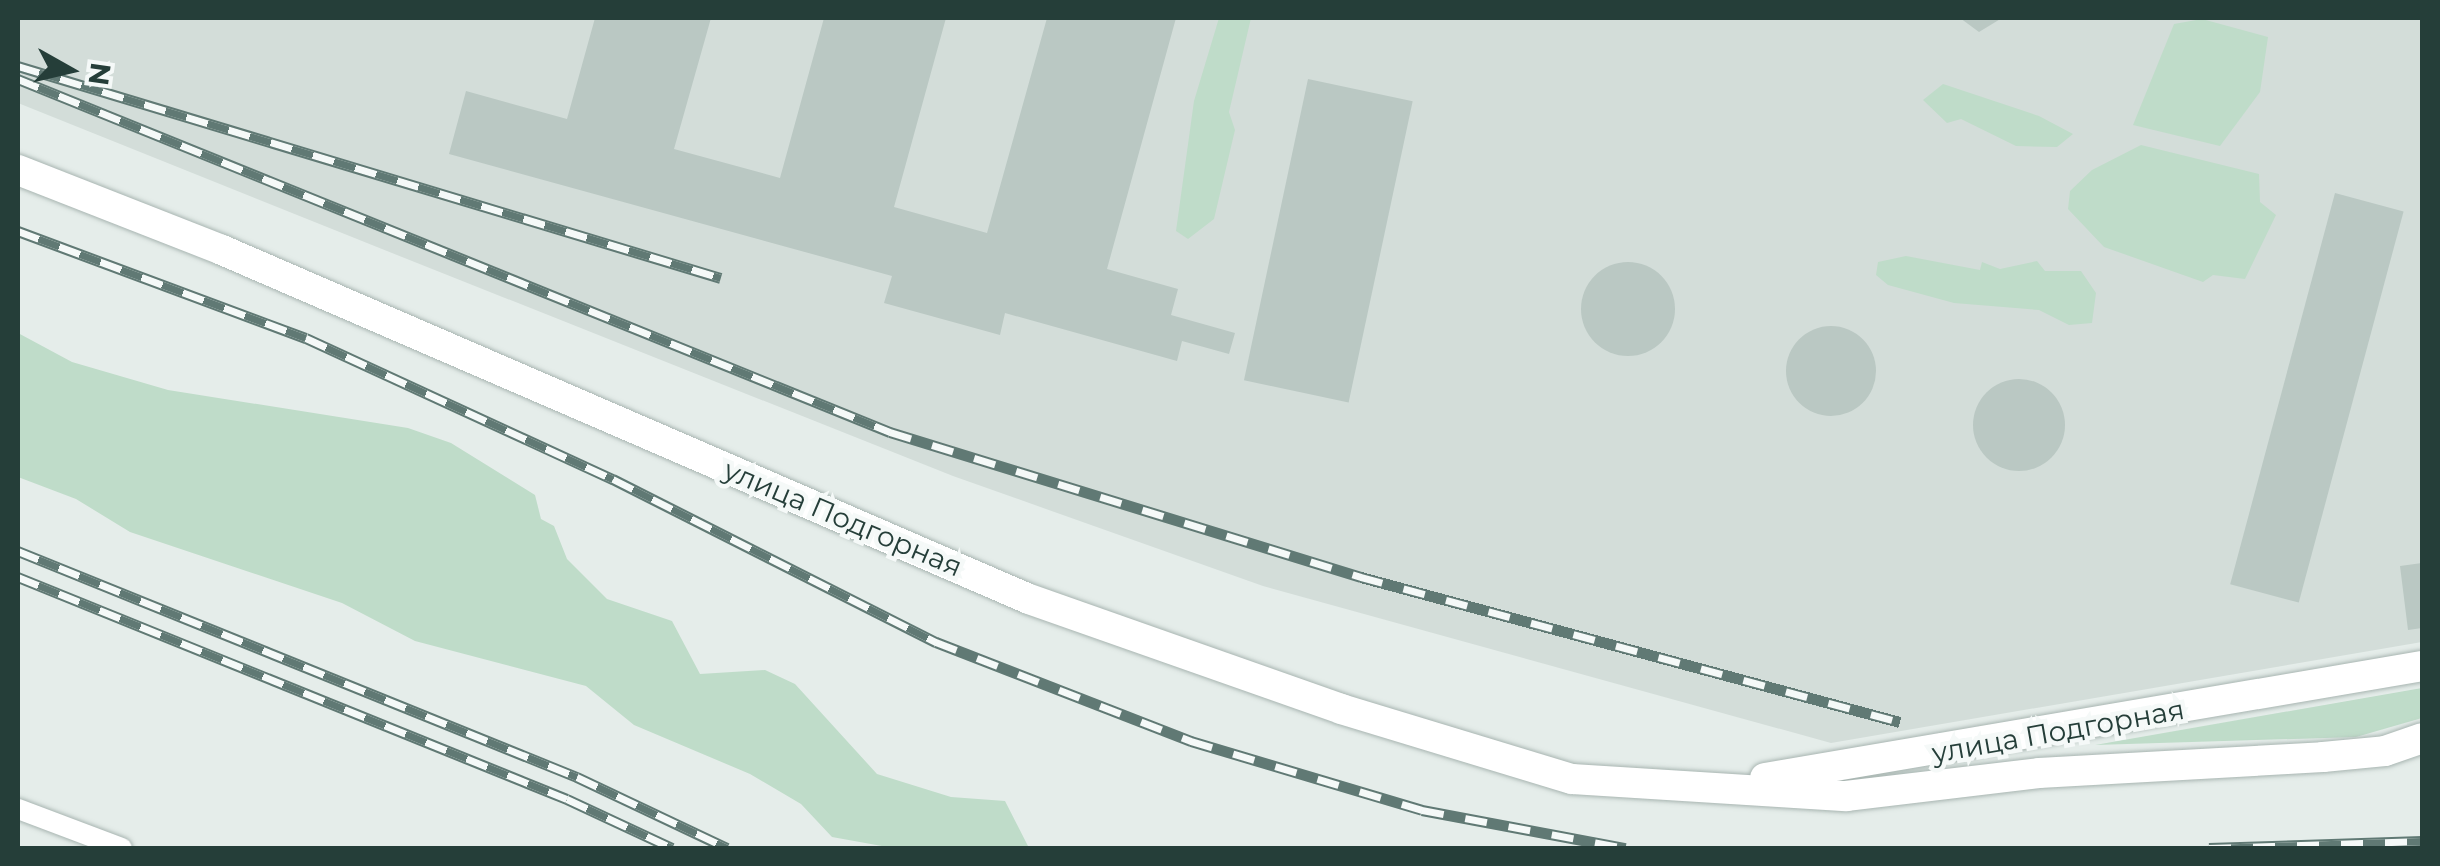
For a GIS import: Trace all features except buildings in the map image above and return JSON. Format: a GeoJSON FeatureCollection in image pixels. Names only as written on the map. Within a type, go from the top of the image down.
{"type":"FeatureCollection","features":[{"type":"Feature","properties":{"kind":"main road","name":"улица Подгорная"},"geometry":{"type":"LineString","coordinates":[[18,170],[222,250],[1030,599],[1341,709],[1572,778],[1846,796],[2040,774],[2354,754],[2422,738]]}},
{"type":"Feature","properties":{"kind":"main road","name":"улица Подгорная"},"geometry":{"type":"LineString","coordinates":[[1693,788],[2422,666]]}},
{"type":"Feature","properties":{"kind":"lane"},"geometry":{"type":"LineString","coordinates":[[18,810],[122,848]]}},
{"type":"Feature","properties":{"kind":"shaded area"},"geometry":{"type":"Polygon","coordinates":[[[18,18],[2422,18],[2422,642],[1831,743],[1263,586],[953,476],[397,255],[18,103],[18,18]]]}},
{"type":"Feature","properties":{"kind":"green space"},"geometry":{"type":"Polygon","coordinates":[[[1219,18],[1251,18],[1229,112],[1235,130],[1214,219],[1188,239],[1176,231],[1194,101],[1219,18]]]}},
{"type":"Feature","properties":{"kind":"green space"},"geometry":{"type":"Polygon","coordinates":[[[2202,19],[2268,37],[2260,92],[2220,146],[2133,125],[2174,24],[2202,19]]]}},
{"type":"Feature","properties":{"kind":"green space"},"geometry":{"type":"Polygon","coordinates":[[[1943,84],[2039,116],[2073,134],[2057,147],[2016,146],[1961,119],[1947,123],[1923,100],[1943,84]]]}},
{"type":"Feature","properties":{"kind":"green space"},"geometry":{"type":"Polygon","coordinates":[[[2141,145],[2259,174],[2260,202],[2276,215],[2245,279],[2213,275],[2203,282],[2104,247],[2068,209],[2070,191],[2092,170],[2141,145]]]}},
{"type":"Feature","properties":{"kind":"green space"},"geometry":{"type":"Polygon","coordinates":[[[1906,256],[1980,270],[1982,262],[2000,269],[2037,261],[2045,271],[2081,271],[2096,293],[2092,323],[2069,325],[2039,310],[1954,303],[1888,285],[1876,275],[1878,262],[1906,256]]]}},
{"type":"Feature","properties":{"kind":"green space"},"geometry":{"type":"Polygon","coordinates":[[[18,333],[72,362],[168,390],[408,428],[451,443],[535,495],[541,519],[554,526],[567,559],[607,599],[672,621],[700,674],[765,670],[795,684],[877,774],[951,797],[1005,801],[1029,848],[893,848],[832,837],[801,804],[750,774],[634,725],[586,686],[415,641],[342,603],[130,532],[76,499],[18,477],[18,333]]]}},
{"type":"Feature","properties":{"kind":"green space"},"geometry":{"type":"Polygon","coordinates":[[[2422,688],[2422,718],[2356,737],[2095,745],[2422,688]]]}},
{"type":"Feature","properties":{"kind":"railway"},"geometry":{"type":"LineString","coordinates":[[18,66],[721,278]]}},
{"type":"Feature","properties":{"kind":"railway"},"geometry":{"type":"LineString","coordinates":[[18,79],[890,432],[1361,577],[1900,722]]}},
{"type":"Feature","properties":{"kind":"railway"},"geometry":{"type":"LineString","coordinates":[[18,231],[306,338],[613,479],[936,642],[1191,741],[1422,810],[1625,848]]}},
{"type":"Feature","properties":{"kind":"railway"},"geometry":{"type":"LineString","coordinates":[[18,551],[577,777],[727,848]]}},
{"type":"Feature","properties":{"kind":"railway"},"geometry":{"type":"LineString","coordinates":[[18,577],[567,799],[672,848]]}},
{"type":"Feature","properties":{"kind":"railway"},"geometry":{"type":"LineString","coordinates":[[2209,848],[2422,841]]}}]}
